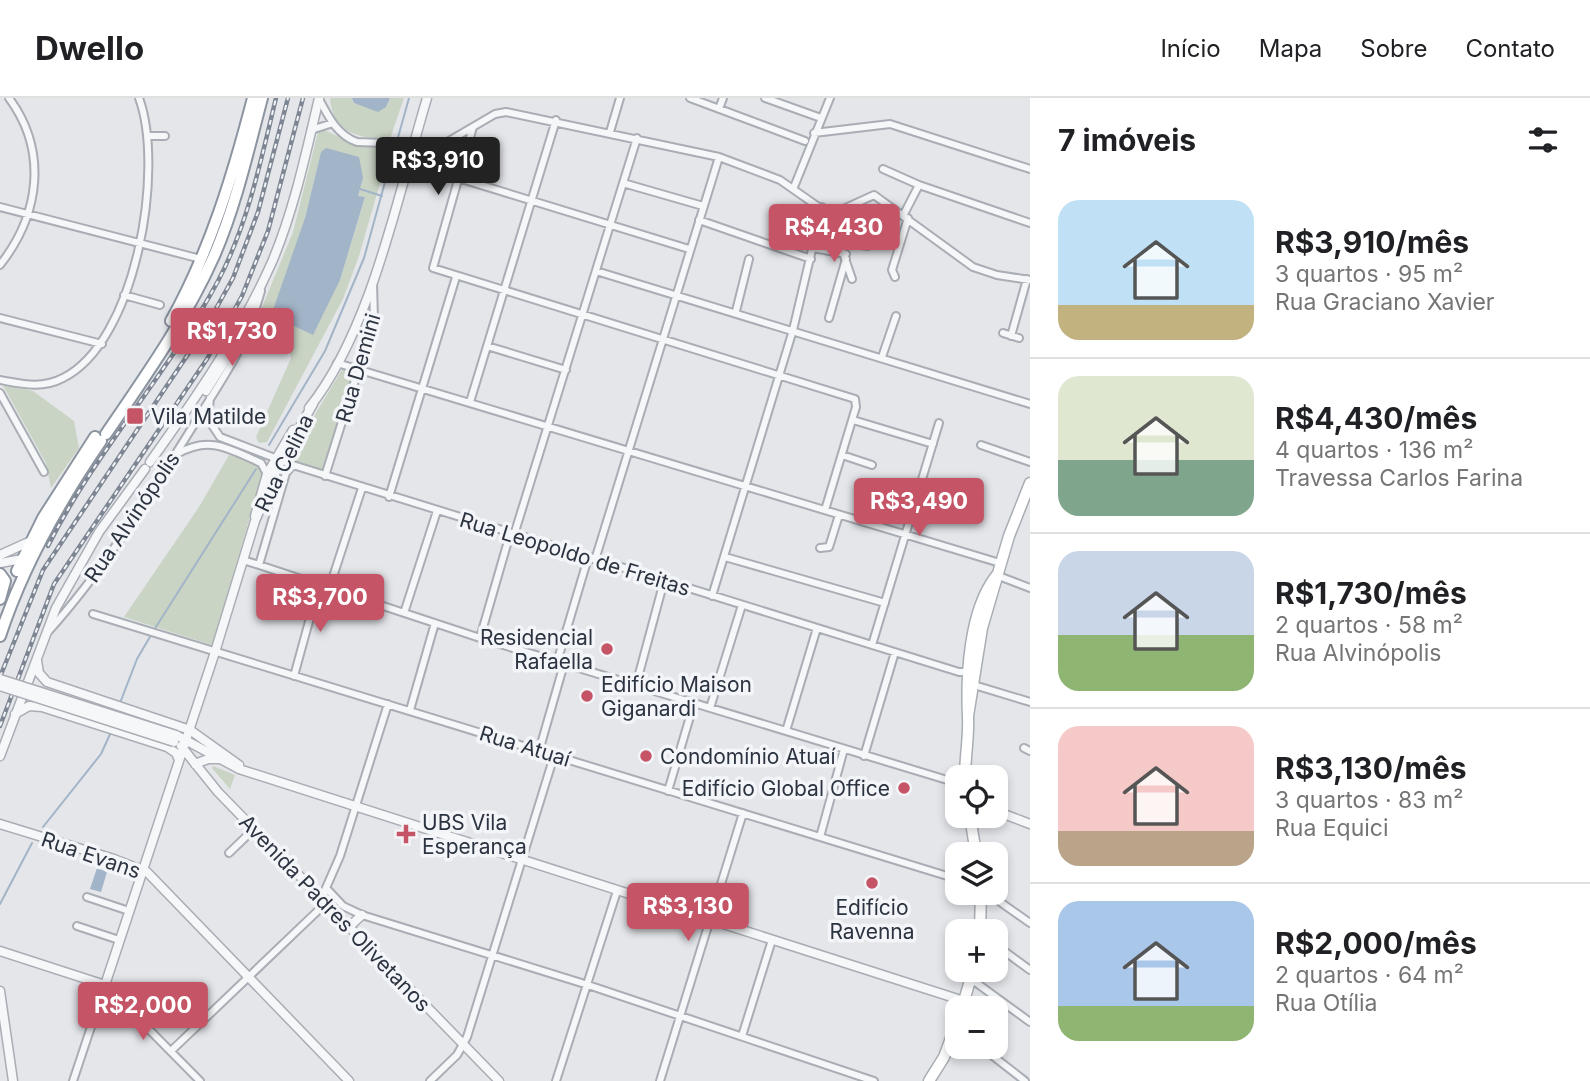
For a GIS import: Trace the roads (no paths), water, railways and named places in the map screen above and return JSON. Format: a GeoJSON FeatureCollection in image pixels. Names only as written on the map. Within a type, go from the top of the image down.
{"type":"FeatureCollection","features":[{"type":"Feature","properties":{"kind":"highway"},"geometry":{"type":"LineString","coordinates":[[0,616],[27,558],[164,333],[202,259],[223,202],[253,98]]}},
{"type":"Feature","properties":{"kind":"highway"},"geometry":{"type":"LineString","coordinates":[[0,636],[31,541],[62,484],[158,357],[214,256],[240,182],[262,98]]}},
{"type":"Feature","properties":{"kind":"highway"},"geometry":{"type":"LineString","coordinates":[[0,574],[5,581],[0,599]]}},
{"type":"Feature","properties":{"kind":"main road"},"geometry":{"type":"LineString","coordinates":[[966,765],[975,626],[1030,483]]}},
{"type":"Feature","properties":{"kind":"main road"},"geometry":{"type":"LineString","coordinates":[[968,716],[974,685],[972,671]]}},
{"type":"Feature","properties":{"kind":"main road"},"geometry":{"type":"LineString","coordinates":[[929,1081],[945,1050]]}},
{"type":"Feature","properties":{"kind":"street"},"geometry":{"type":"LineString","coordinates":[[0,265],[29,215],[35,182],[34,155],[28,129],[9,98]]}},
{"type":"Feature","properties":{"kind":"street"},"geometry":{"type":"LineString","coordinates":[[0,380],[36,385],[61,379],[82,365],[102,344],[124,295],[139,243],[151,169],[148,136],[139,98]]}},
{"type":"Feature","properties":{"kind":"street"},"geometry":{"type":"LineString","coordinates":[[319,98],[332,123],[350,139],[442,145],[500,113],[556,120],[719,157],[794,187],[822,207],[830,215],[852,279]]}},
{"type":"Feature","properties":{"kind":"street","name":"Rua Alvinópolis"},"geometry":{"type":"LineString","coordinates":[[0,756],[56,608],[84,556],[229,346],[262,281],[288,218],[319,98]]}},
{"type":"Feature","properties":{"kind":"street","name":"Rua Demini"},"geometry":{"type":"LineString","coordinates":[[325,476],[376,309],[373,279],[427,98]]}},
{"type":"Feature","properties":{"kind":"street"},"geometry":{"type":"LineString","coordinates":[[610,132],[620,98]]}},
{"type":"Feature","properties":{"kind":"street"},"geometry":{"type":"LineString","coordinates":[[690,98],[805,141]]}},
{"type":"Feature","properties":{"kind":"street"},"geometry":{"type":"LineString","coordinates":[[719,109],[723,98]]}},
{"type":"Feature","properties":{"kind":"street"},"geometry":{"type":"LineString","coordinates":[[765,98],[821,118]]}},
{"type":"Feature","properties":{"kind":"street"},"geometry":{"type":"LineString","coordinates":[[794,187],[830,98]]}},
{"type":"Feature","properties":{"kind":"street"},"geometry":{"type":"LineString","coordinates":[[470,402],[556,120]]}},
{"type":"Feature","properties":{"kind":"street"},"geometry":{"type":"LineString","coordinates":[[311,131],[332,123]]}},
{"type":"Feature","properties":{"kind":"street"},"geometry":{"type":"LineString","coordinates":[[814,133],[890,124],[1030,169]]}},
{"type":"Feature","properties":{"kind":"street"},"geometry":{"type":"LineString","coordinates":[[473,127],[433,268],[856,400],[853,420],[825,510]]}},
{"type":"Feature","properties":{"kind":"street"},"geometry":{"type":"LineString","coordinates":[[148,136],[165,136]]}},
{"type":"Feature","properties":{"kind":"street"},"geometry":{"type":"LineString","coordinates":[[480,638],[637,138]]}},
{"type":"Feature","properties":{"kind":"street"},"geometry":{"type":"LineString","coordinates":[[539,751],[591,559],[630,450],[719,157]]}},
{"type":"Feature","properties":{"kind":"street"},"geometry":{"type":"LineString","coordinates":[[883,169],[919,185],[1030,223]]}},
{"type":"Feature","properties":{"kind":"street"},"geometry":{"type":"LineString","coordinates":[[458,178],[689,249]]}},
{"type":"Feature","properties":{"kind":"street"},"geometry":{"type":"LineString","coordinates":[[623,183],[703,206]]}},
{"type":"Feature","properties":{"kind":"street"},"geometry":{"type":"LineString","coordinates":[[895,277],[892,270],[906,216],[919,185]]}},
{"type":"Feature","properties":{"kind":"street"},"geometry":{"type":"LineString","coordinates":[[830,215],[874,195],[973,267],[996,275],[1029,279],[1011,336]]}},
{"type":"Feature","properties":{"kind":"street"},"geometry":{"type":"LineString","coordinates":[[0,207],[202,259]]}},
{"type":"Feature","properties":{"kind":"street"},"geometry":{"type":"LineString","coordinates":[[712,596],[780,376],[822,207]]}},
{"type":"Feature","properties":{"kind":"street"},"geometry":{"type":"LineString","coordinates":[[699,220],[811,259]]}},
{"type":"Feature","properties":{"kind":"street"},"geometry":{"type":"LineString","coordinates":[[840,242],[868,246]]}},
{"type":"Feature","properties":{"kind":"street"},"geometry":{"type":"LineString","coordinates":[[813,248],[846,256]]}},
{"type":"Feature","properties":{"kind":"street"},"geometry":{"type":"LineString","coordinates":[[829,318],[846,256]]}},
{"type":"Feature","properties":{"kind":"street"},"geometry":{"type":"LineString","coordinates":[[736,311],[749,259]]}},
{"type":"Feature","properties":{"kind":"street"},"geometry":{"type":"LineString","coordinates":[[596,271],[736,311],[1030,404]]}},
{"type":"Feature","properties":{"kind":"street"},"geometry":{"type":"LineString","coordinates":[[389,497],[456,277]]}},
{"type":"Feature","properties":{"kind":"street","name":"Rua Celina"},"geometry":{"type":"LineString","coordinates":[[255,521],[256,505],[267,474],[337,363],[373,279]]}},
{"type":"Feature","properties":{"kind":"street","name":"Rua Alvinópolis"},"geometry":{"type":"LineString","coordinates":[[46,635],[114,547],[175,456],[241,345],[254,315],[262,281]]}},
{"type":"Feature","properties":{"kind":"street"},"geometry":{"type":"LineString","coordinates":[[124,295],[160,305]]}},
{"type":"Feature","properties":{"kind":"street"},"geometry":{"type":"LineString","coordinates":[[168,437],[193,410],[254,315]]}},
{"type":"Feature","properties":{"kind":"street"},"geometry":{"type":"LineString","coordinates":[[882,357],[896,316]]}},
{"type":"Feature","properties":{"kind":"street"},"geometry":{"type":"LineString","coordinates":[[0,318],[102,344]]}},
{"type":"Feature","properties":{"kind":"street"},"geometry":{"type":"LineString","coordinates":[[1003,333],[1019,338]]}},
{"type":"Feature","properties":{"kind":"street"},"geometry":{"type":"LineString","coordinates":[[487,346],[566,370]]}},
{"type":"Feature","properties":{"kind":"street"},"geometry":{"type":"LineString","coordinates":[[337,363],[1000,563]]}},
{"type":"Feature","properties":{"kind":"street"},"geometry":{"type":"LineString","coordinates":[[0,393],[44,472]]}},
{"type":"Feature","properties":{"kind":"street","name":"Rua Leopoldo de Freitas"},"geometry":{"type":"LineString","coordinates":[[210,398],[208,419],[216,433],[293,465],[895,652],[972,671]]}},
{"type":"Feature","properties":{"kind":"street"},"geometry":{"type":"LineString","coordinates":[[853,420],[933,444]]}},
{"type":"Feature","properties":{"kind":"street"},"geometry":{"type":"LineString","coordinates":[[872,645],[939,423]]}},
{"type":"Feature","properties":{"kind":"street"},"geometry":{"type":"LineString","coordinates":[[175,456],[190,447],[213,445],[261,463],[267,474]]}},
{"type":"Feature","properties":{"kind":"street"},"geometry":{"type":"LineString","coordinates":[[981,445],[1030,462]]}},
{"type":"Feature","properties":{"kind":"street"},"geometry":{"type":"LineString","coordinates":[[842,455],[872,465]]}},
{"type":"Feature","properties":{"kind":"street","name":"Rua Celina"},"geometry":{"type":"LineString","coordinates":[[105,985],[117,939],[190,730],[255,521],[278,459]]}},
{"type":"Feature","properties":{"kind":"street","name":"Rua Celina"},"geometry":{"type":"LineString","coordinates":[[259,565],[286,473],[293,465]]}},
{"type":"Feature","properties":{"kind":"street"},"geometry":{"type":"LineString","coordinates":[[329,589],[362,488]]}},
{"type":"Feature","properties":{"kind":"street"},"geometry":{"type":"LineString","coordinates":[[404,613],[437,511]]}},
{"type":"Feature","properties":{"kind":"street"},"geometry":{"type":"LineString","coordinates":[[820,548],[829,547],[839,514]]}},
{"type":"Feature","properties":{"kind":"street"},"geometry":{"type":"LineString","coordinates":[[0,555],[31,541]]}},
{"type":"Feature","properties":{"kind":"street"},"geometry":{"type":"LineString","coordinates":[[724,556],[885,603]]}},
{"type":"Feature","properties":{"kind":"street"},"geometry":{"type":"LineString","coordinates":[[0,563],[27,558]]}},
{"type":"Feature","properties":{"kind":"street"},"geometry":{"type":"LineString","coordinates":[[243,559],[480,638],[945,780]]}},
{"type":"Feature","properties":{"kind":"street"},"geometry":{"type":"LineString","coordinates":[[996,575],[1030,587]]}},
{"type":"Feature","properties":{"kind":"street"},"geometry":{"type":"LineString","coordinates":[[636,685],[664,581]]}},
{"type":"Feature","properties":{"kind":"street"},"geometry":{"type":"LineString","coordinates":[[294,676],[319,585]]}},
{"type":"Feature","properties":{"kind":"street"},"geometry":{"type":"LineString","coordinates":[[710,708],[741,605]]}},
{"type":"Feature","properties":{"kind":"street","name":"Rua Atuaí"},"geometry":{"type":"LineString","coordinates":[[93,614],[945,875]]}},
{"type":"Feature","properties":{"kind":"street"},"geometry":{"type":"LineString","coordinates":[[410,710],[435,623]]}},
{"type":"Feature","properties":{"kind":"street"},"geometry":{"type":"LineString","coordinates":[[786,731],[817,628]]}},
{"type":"Feature","properties":{"kind":"street"},"geometry":{"type":"LineString","coordinates":[[864,756],[895,652]]}},
{"type":"Feature","properties":{"kind":"street"},"geometry":{"type":"LineString","coordinates":[[37,660],[44,679],[72,692],[190,730],[247,771]]}},
{"type":"Feature","properties":{"kind":"street"},"geometry":{"type":"LineString","coordinates":[[0,679],[175,738]]}},
{"type":"Feature","properties":{"kind":"street"},"geometry":{"type":"LineString","coordinates":[[974,685],[1030,702]]}},
{"type":"Feature","properties":{"kind":"street"},"geometry":{"type":"LineString","coordinates":[[0,686],[175,738]]}},
{"type":"Feature","properties":{"kind":"street"},"geometry":{"type":"LineString","coordinates":[[65,714],[64,702],[72,692]]}},
{"type":"Feature","properties":{"kind":"street"},"geometry":{"type":"LineString","coordinates":[[668,791],[694,703]]}},
{"type":"Feature","properties":{"kind":"street"},"geometry":{"type":"LineString","coordinates":[[171,1051],[249,978],[326,896],[388,704]]}},
{"type":"Feature","properties":{"kind":"street"},"geometry":{"type":"LineString","coordinates":[[15,714],[34,706],[65,714],[167,747],[176,752],[179,760]]}},
{"type":"Feature","properties":{"kind":"street","name":"Avenida Padres Olivetanos"},"geometry":{"type":"LineString","coordinates":[[175,738],[184,744],[195,764],[255,828],[326,896],[350,926],[499,1081]]}},
{"type":"Feature","properties":{"kind":"street"},"geometry":{"type":"LineString","coordinates":[[184,744],[247,771],[522,862],[772,940],[945,999]]}},
{"type":"Feature","properties":{"kind":"street"},"geometry":{"type":"LineString","coordinates":[[820,837],[844,750]]}},
{"type":"Feature","properties":{"kind":"street"},"geometry":{"type":"LineString","coordinates":[[430,1081],[463,1045],[494,957],[554,755]]}},
{"type":"Feature","properties":{"kind":"street"},"geometry":{"type":"LineString","coordinates":[[195,764],[208,759],[220,759]]}},
{"type":"Feature","properties":{"kind":"street"},"geometry":{"type":"LineString","coordinates":[[660,1081],[743,813]]}},
{"type":"Feature","properties":{"kind":"street"},"geometry":{"type":"LineString","coordinates":[[1008,816],[1030,824]]}},
{"type":"Feature","properties":{"kind":"street","name":"Rua Evans"},"geometry":{"type":"LineString","coordinates":[[0,824],[142,869],[349,1081]]}},
{"type":"Feature","properties":{"kind":"street"},"geometry":{"type":"LineString","coordinates":[[229,853],[255,828]]}},
{"type":"Feature","properties":{"kind":"street"},"geometry":{"type":"LineString","coordinates":[[556,1081],[617,891]]}},
{"type":"Feature","properties":{"kind":"street"},"geometry":{"type":"LineString","coordinates":[[326,896],[362,915],[588,985],[874,1081]]}},
{"type":"Feature","properties":{"kind":"street"},"geometry":{"type":"LineString","coordinates":[[88,897],[129,911]]}},
{"type":"Feature","properties":{"kind":"street"},"geometry":{"type":"LineString","coordinates":[[1004,905],[1030,923]]}},
{"type":"Feature","properties":{"kind":"street"},"geometry":{"type":"LineString","coordinates":[[350,926],[362,915]]}},
{"type":"Feature","properties":{"kind":"street"},"geometry":{"type":"LineString","coordinates":[[77,926],[117,939]]}},
{"type":"Feature","properties":{"kind":"street"},"geometry":{"type":"LineString","coordinates":[[742,1036],[772,940]]}},
{"type":"Feature","properties":{"kind":"street"},"geometry":{"type":"LineString","coordinates":[[0,951],[105,985],[200,1081]]}},
{"type":"Feature","properties":{"kind":"street"},"geometry":{"type":"LineString","coordinates":[[1008,954],[1030,970]]}},
{"type":"Feature","properties":{"kind":"street"},"geometry":{"type":"LineString","coordinates":[[982,982],[1030,1022]]}},
{"type":"Feature","properties":{"kind":"street"},"geometry":{"type":"LineString","coordinates":[[73,1081],[105,985]]}},
{"type":"Feature","properties":{"kind":"street"},"geometry":{"type":"LineString","coordinates":[[0,990],[4,1051],[13,1081]]}},
{"type":"Feature","properties":{"kind":"street"},"geometry":{"type":"LineString","coordinates":[[997,1059],[1025,1081]]}},
{"type":"Feature","properties":{"kind":"water"},"geometry":{"type":"Polygon","coordinates":[[[352,98],[390,98],[386,107],[378,112],[354,103],[352,98]]]}},
{"type":"Feature","properties":{"kind":"water"},"geometry":{"type":"Polygon","coordinates":[[[326,148],[359,157],[363,178],[358,196],[365,197],[340,280],[313,335],[275,317],[273,310],[305,218],[321,152],[326,148]]]}},
{"type":"Feature","properties":{"kind":"water"},"geometry":{"type":"Polygon","coordinates":[[[97,868],[107,872],[101,892],[90,889],[97,868]]]}},
{"type":"Feature","properties":{"kind":"waterway"},"geometry":{"type":"LineString","coordinates":[[397,141],[409,98]]}},
{"type":"Feature","properties":{"kind":"waterway"},"geometry":{"type":"LineString","coordinates":[[269,445],[325,351],[364,258],[395,146]]}},
{"type":"Feature","properties":{"kind":"waterway"},"geometry":{"type":"LineString","coordinates":[[360,189],[382,196]]}},
{"type":"Feature","properties":{"kind":"waterway"},"geometry":{"type":"LineString","coordinates":[[154,630],[256,469]]}},
{"type":"Feature","properties":{"kind":"waterway"},"geometry":{"type":"LineString","coordinates":[[120,703],[137,659],[151,635]]}},
{"type":"Feature","properties":{"kind":"waterway"},"geometry":{"type":"LineString","coordinates":[[43,827],[101,754],[111,732]]}},
{"type":"Feature","properties":{"kind":"waterway"},"geometry":{"type":"LineString","coordinates":[[0,904],[32,843]]}},
{"type":"Feature","properties":{"kind":"railway"},"geometry":{"type":"LineString","coordinates":[[48,546],[87,478],[177,348],[218,281],[246,214],[276,98]]}},
{"type":"Feature","properties":{"kind":"railway"},"geometry":{"type":"LineString","coordinates":[[0,677],[43,570],[203,332],[233,278],[258,212],[288,98]]}},
{"type":"Feature","properties":{"kind":"railway"},"geometry":{"type":"LineString","coordinates":[[0,726],[54,584],[207,359],[242,296],[268,231],[303,98]]}},
{"type":"Feature","properties":{"kind":"place","name":"Vila Matilde"},"geometry":{"type":"Point","coordinates":[135,416]}},
{"type":"Feature","properties":{"kind":"place","name":"Residencial Rafaella"},"geometry":{"type":"Point","coordinates":[607,649]}},
{"type":"Feature","properties":{"kind":"place","name":"Edifício Maison Giganardi"},"geometry":{"type":"Point","coordinates":[587,696]}},
{"type":"Feature","properties":{"kind":"place","name":"Condomínio Atuaí"},"geometry":{"type":"Point","coordinates":[646,756]}},
{"type":"Feature","properties":{"kind":"place","name":"Edifício Global Office"},"geometry":{"type":"Point","coordinates":[904,788]}},
{"type":"Feature","properties":{"kind":"place","name":"UBS Vila Esperança"},"geometry":{"type":"Point","coordinates":[406,834]}},
{"type":"Feature","properties":{"kind":"place","name":"Edifício Ravenna"},"geometry":{"type":"Point","coordinates":[872,883]}}]}
